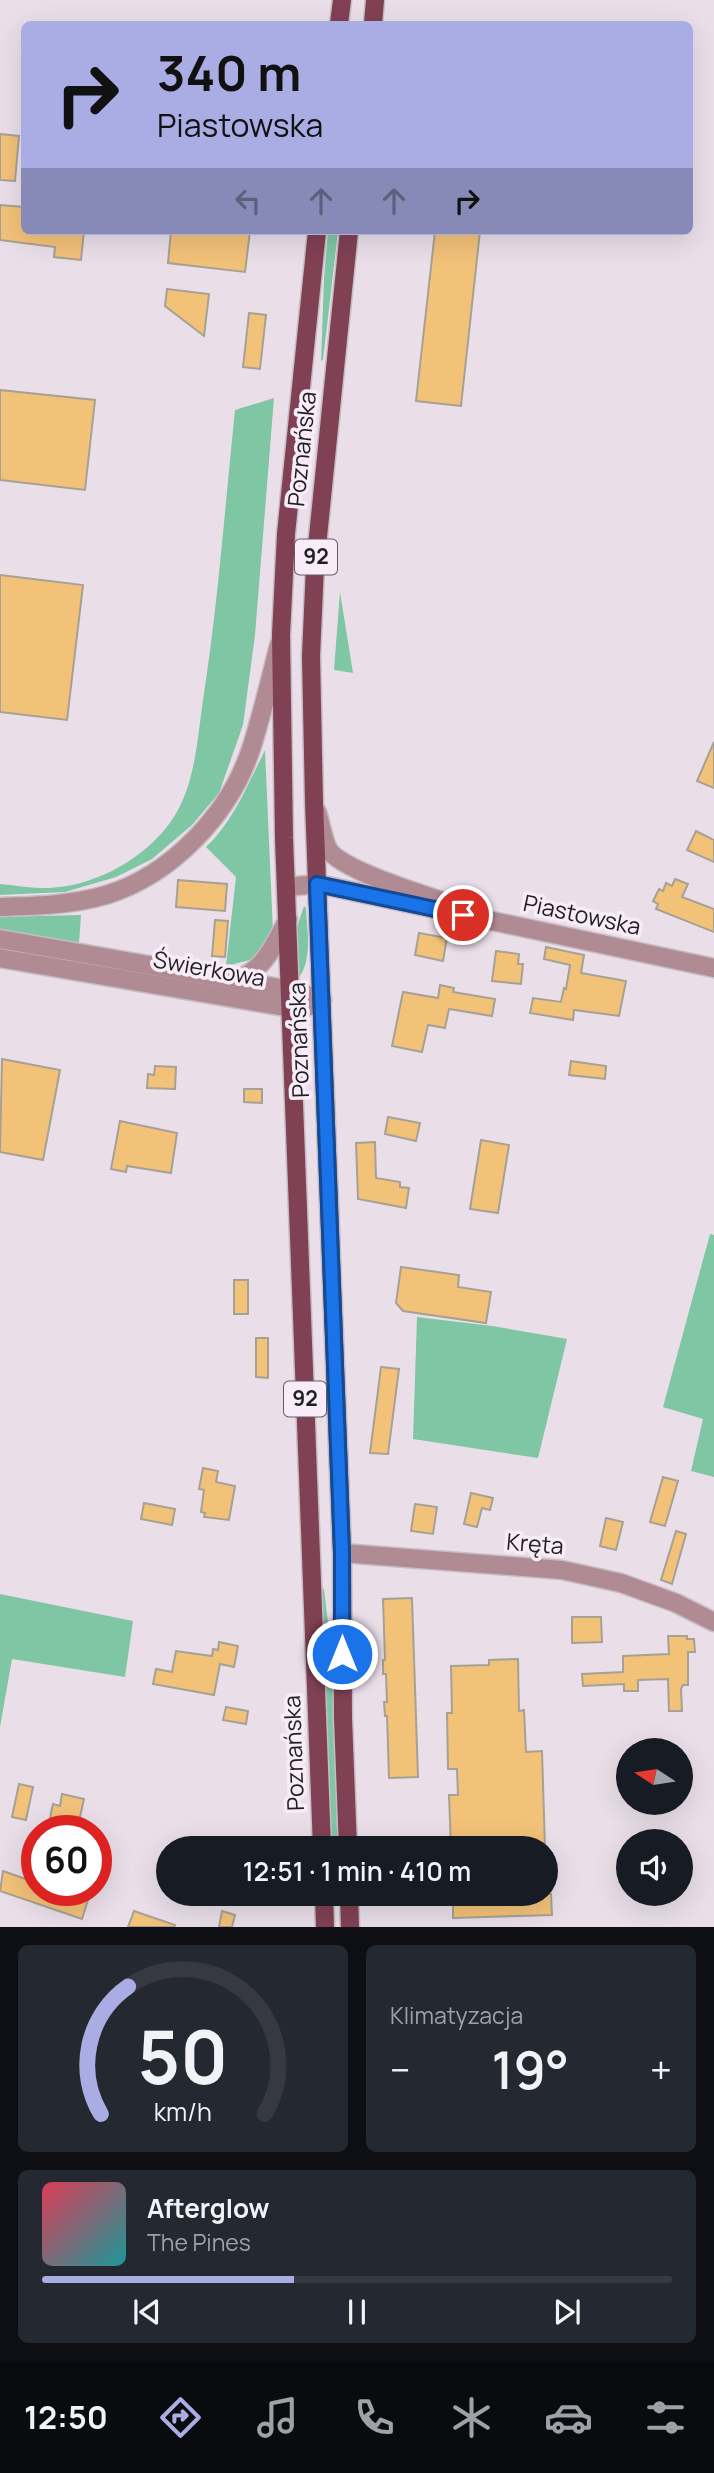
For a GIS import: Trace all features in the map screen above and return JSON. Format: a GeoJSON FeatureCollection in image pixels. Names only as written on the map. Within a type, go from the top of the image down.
{"type":"FeatureCollection","features":[{"type":"Feature","properties":{"kind":"main road"},"geometry":{"type":"LineString","coordinates":[[339,21],[342,0]]}},
{"type":"Feature","properties":{"kind":"main road"},"geometry":{"type":"LineString","coordinates":[[373,21],[376,0]]}},
{"type":"Feature","properties":{"kind":"main road","name":"Poznańska"},"geometry":{"type":"LineString","coordinates":[[317,235],[286,534],[281,635],[286,887],[322,1836]]}},
{"type":"Feature","properties":{"kind":"main road","name":"Poznańska"},"geometry":{"type":"LineString","coordinates":[[348,1836],[343,1718],[342,1553],[311,656],[315,566],[349,235]]}},
{"type":"Feature","properties":{"kind":"main road"},"geometry":{"type":"LineString","coordinates":[[324,1906],[325,1927]]}},
{"type":"Feature","properties":{"kind":"main road"},"geometry":{"type":"LineString","coordinates":[[349,1906],[350,1927]]}},
{"type":"Feature","properties":{"kind":"street"},"geometry":{"type":"LineString","coordinates":[[0,907],[52,905],[107,895],[158,869],[205,829],[239,777],[251,750],[281,635]]}},
{"type":"Feature","properties":{"kind":"street"},"geometry":{"type":"LineString","coordinates":[[314,802],[328,848],[338,860],[511,925]]}},
{"type":"Feature","properties":{"kind":"street","name":"Piastowska"},"geometry":{"type":"LineString","coordinates":[[286,887],[317,884],[714,968]]}},
{"type":"Feature","properties":{"kind":"street","name":"Świerkowa"},"geometry":{"type":"LineString","coordinates":[[235,981],[252,973],[266,959],[288,919]]}},
{"type":"Feature","properties":{"kind":"street","name":"Świerkowa"},"geometry":{"type":"LineString","coordinates":[[0,939],[235,981],[309,1006],[322,1000]]}},
{"type":"Feature","properties":{"kind":"street","name":"Świerkowa"},"geometry":{"type":"LineString","coordinates":[[0,958],[291,999]]}},
{"type":"Feature","properties":{"kind":"street","name":"Kręta"},"geometry":{"type":"LineString","coordinates":[[342,1553],[562,1570],[621,1583],[676,1603],[714,1622]]}},
{"type":"Feature","properties":{"kind":"green space"},"geometry":{"type":"Polygon","coordinates":[[[328,235],[338,235],[321,361],[328,235]]]}},
{"type":"Feature","properties":{"kind":"green space"},"geometry":{"type":"Polygon","coordinates":[[[274,398],[255,635],[243,725],[219,793],[192,825],[152,859],[116,877],[65,892],[0,895],[0,884],[37,888],[63,887],[104,875],[123,865],[157,838],[171,822],[181,804],[198,739],[217,591],[235,410],[274,398]]]}},
{"type":"Feature","properties":{"kind":"green space"},"geometry":{"type":"Polygon","coordinates":[[[340,592],[353,673],[334,670],[340,592]]]}},
{"type":"Feature","properties":{"kind":"green space"},"geometry":{"type":"Polygon","coordinates":[[[265,750],[273,932],[258,958],[226,966],[236,877],[206,847],[232,814],[265,750]]]}},
{"type":"Feature","properties":{"kind":"green space"},"geometry":{"type":"Polygon","coordinates":[[[304,906],[308,945],[306,963],[298,979],[297,927],[304,906]]]}},
{"type":"Feature","properties":{"kind":"green space"},"geometry":{"type":"Polygon","coordinates":[[[81,915],[79,943],[0,929],[0,917],[81,915]]]}},
{"type":"Feature","properties":{"kind":"green space"},"geometry":{"type":"Polygon","coordinates":[[[710,1234],[714,1235],[714,1477],[691,1471],[703,1419],[663,1407],[710,1234]]]}},
{"type":"Feature","properties":{"kind":"green space"},"geometry":{"type":"Polygon","coordinates":[[[417,1317],[567,1339],[538,1458],[413,1439],[417,1317]]]}},
{"type":"Feature","properties":{"kind":"green space"},"geometry":{"type":"Polygon","coordinates":[[[320,1589],[324,1589],[332,1657],[339,1836],[330,1836],[320,1589]]]}},
{"type":"Feature","properties":{"kind":"green space"},"geometry":{"type":"Polygon","coordinates":[[[0,1594],[133,1621],[125,1677],[12,1659],[0,1727],[0,1594]]]}},
{"type":"Feature","properties":{"kind":"building"},"geometry":{"type":"Polygon","coordinates":[[[0,134],[19,136],[15,181],[0,180],[0,134]]]}},
{"type":"Feature","properties":{"kind":"building"},"geometry":{"type":"Polygon","coordinates":[[[0,205],[21,207],[21,235],[84,235],[81,260],[54,257],[55,247],[0,240],[0,205]]]}},
{"type":"Feature","properties":{"kind":"building"},"geometry":{"type":"Polygon","coordinates":[[[171,235],[250,235],[245,272],[168,263],[171,235]]]}},
{"type":"Feature","properties":{"kind":"building"},"geometry":{"type":"Polygon","coordinates":[[[435,235],[480,235],[461,406],[416,401],[435,235]]]}},
{"type":"Feature","properties":{"kind":"building"},"geometry":{"type":"Polygon","coordinates":[[[167,289],[209,294],[204,336],[165,306],[167,289]]]}},
{"type":"Feature","properties":{"kind":"building"},"geometry":{"type":"Polygon","coordinates":[[[249,313],[266,315],[260,369],[243,367],[249,313]]]}},
{"type":"Feature","properties":{"kind":"building"},"geometry":{"type":"Polygon","coordinates":[[[0,390],[95,400],[85,490],[0,480],[0,390]]]}},
{"type":"Feature","properties":{"kind":"building"},"geometry":{"type":"Polygon","coordinates":[[[0,575],[83,585],[67,720],[0,712],[0,575]]]}},
{"type":"Feature","properties":{"kind":"building"},"geometry":{"type":"Polygon","coordinates":[[[714,742],[714,788],[697,781],[714,742]]]}},
{"type":"Feature","properties":{"kind":"building"},"geometry":{"type":"Polygon","coordinates":[[[696,831],[714,840],[714,862],[687,850],[696,831]]]}},
{"type":"Feature","properties":{"kind":"building"},"geometry":{"type":"Polygon","coordinates":[[[675,879],[688,884],[682,897],[714,909],[714,932],[656,909],[658,904],[653,901],[659,889],[663,891],[666,883],[672,886],[675,879]]]}},
{"type":"Feature","properties":{"kind":"building"},"geometry":{"type":"Polygon","coordinates":[[[178,880],[227,884],[225,911],[176,907],[178,880]]]}},
{"type":"Feature","properties":{"kind":"building"},"geometry":{"type":"Polygon","coordinates":[[[215,920],[228,921],[225,957],[212,956],[215,920]]]}},
{"type":"Feature","properties":{"kind":"building"},"geometry":{"type":"Polygon","coordinates":[[[419,933],[447,938],[443,961],[415,955],[419,933]]]}},
{"type":"Feature","properties":{"kind":"building"},"geometry":{"type":"Polygon","coordinates":[[[546,947],[584,955],[581,973],[626,981],[619,1016],[574,1010],[573,1020],[530,1013],[533,998],[561,1002],[564,988],[566,989],[570,965],[544,959],[546,947]]]}},
{"type":"Feature","properties":{"kind":"building"},"geometry":{"type":"Polygon","coordinates":[[[496,951],[519,954],[518,964],[523,964],[521,984],[492,981],[496,951]]]}},
{"type":"Feature","properties":{"kind":"building"},"geometry":{"type":"Polygon","coordinates":[[[440,985],[454,988],[453,992],[495,999],[492,1016],[449,1009],[445,1028],[428,1025],[422,1052],[392,1046],[403,992],[438,998],[440,985]]]}},
{"type":"Feature","properties":{"kind":"building"},"geometry":{"type":"Polygon","coordinates":[[[2,1059],[60,1070],[43,1160],[0,1152],[2,1059]]]}},
{"type":"Feature","properties":{"kind":"building"},"geometry":{"type":"Polygon","coordinates":[[[571,1061],[606,1066],[605,1079],[569,1075],[571,1061]]]}},
{"type":"Feature","properties":{"kind":"building"},"geometry":{"type":"Polygon","coordinates":[[[155,1066],[176,1067],[175,1089],[147,1088],[148,1074],[154,1075],[155,1066]]]}},
{"type":"Feature","properties":{"kind":"building"},"geometry":{"type":"Polygon","coordinates":[[[244,1089],[262,1089],[262,1103],[244,1102],[244,1089]]]}},
{"type":"Feature","properties":{"kind":"building"},"geometry":{"type":"Polygon","coordinates":[[[388,1117],[420,1123],[416,1141],[385,1134],[388,1117]]]}},
{"type":"Feature","properties":{"kind":"building"},"geometry":{"type":"Polygon","coordinates":[[[120,1121],[177,1133],[171,1173],[127,1166],[126,1172],[111,1169],[120,1121]]]}},
{"type":"Feature","properties":{"kind":"building"},"geometry":{"type":"Polygon","coordinates":[[[481,1140],[509,1145],[498,1213],[470,1209],[481,1140]]]}},
{"type":"Feature","properties":{"kind":"building"},"geometry":{"type":"Polygon","coordinates":[[[375,1142],[376,1178],[400,1182],[400,1187],[409,1188],[406,1208],[358,1199],[356,1143],[375,1142]]]}},
{"type":"Feature","properties":{"kind":"building"},"geometry":{"type":"Polygon","coordinates":[[[401,1267],[459,1275],[458,1287],[491,1292],[486,1323],[403,1311],[396,1303],[401,1267]]]}},
{"type":"Feature","properties":{"kind":"building"},"geometry":{"type":"Polygon","coordinates":[[[234,1280],[248,1280],[248,1314],[234,1314],[234,1280]]]}},
{"type":"Feature","properties":{"kind":"building"},"geometry":{"type":"Polygon","coordinates":[[[256,1338],[268,1338],[268,1378],[256,1377],[256,1338]]]}},
{"type":"Feature","properties":{"kind":"building"},"geometry":{"type":"Polygon","coordinates":[[[381,1367],[399,1369],[388,1454],[370,1453],[381,1367]]]}},
{"type":"Feature","properties":{"kind":"building"},"geometry":{"type":"Polygon","coordinates":[[[203,1468],[218,1471],[216,1482],[235,1486],[229,1520],[204,1517],[205,1513],[201,1512],[204,1490],[199,1489],[203,1468]]]}},
{"type":"Feature","properties":{"kind":"building"},"geometry":{"type":"Polygon","coordinates":[[[663,1477],[678,1481],[665,1526],[650,1522],[663,1477]]]}},
{"type":"Feature","properties":{"kind":"building"},"geometry":{"type":"Polygon","coordinates":[[[471,1493],[493,1498],[490,1510],[482,1508],[477,1527],[464,1524],[471,1493]]]}},
{"type":"Feature","properties":{"kind":"building"},"geometry":{"type":"Polygon","coordinates":[[[144,1503],[175,1509],[172,1525],[141,1519],[144,1503]]]}},
{"type":"Feature","properties":{"kind":"building"},"geometry":{"type":"Polygon","coordinates":[[[415,1504],[437,1507],[433,1534],[411,1531],[415,1504]]]}},
{"type":"Feature","properties":{"kind":"building"},"geometry":{"type":"Polygon","coordinates":[[[606,1518],[623,1522],[616,1550],[600,1546],[606,1518]]]}},
{"type":"Feature","properties":{"kind":"building"},"geometry":{"type":"Polygon","coordinates":[[[676,1531],[686,1534],[672,1584],[661,1580],[676,1531]]]}},
{"type":"Feature","properties":{"kind":"building"},"geometry":{"type":"Polygon","coordinates":[[[412,1598],[418,1777],[389,1778],[384,1702],[387,1702],[386,1674],[383,1674],[383,1599],[412,1598]]]}},
{"type":"Feature","properties":{"kind":"building"},"geometry":{"type":"Polygon","coordinates":[[[572,1617],[601,1617],[602,1642],[572,1643],[572,1617]]]}},
{"type":"Feature","properties":{"kind":"building"},"geometry":{"type":"Polygon","coordinates":[[[668,1636],[687,1636],[687,1639],[694,1639],[695,1652],[688,1652],[688,1685],[683,1685],[681,1689],[682,1711],[669,1711],[668,1679],[638,1680],[638,1691],[624,1691],[624,1684],[583,1686],[582,1674],[623,1672],[623,1656],[669,1654],[668,1636]]]}},
{"type":"Feature","properties":{"kind":"building"},"geometry":{"type":"Polygon","coordinates":[[[219,1642],[238,1646],[234,1667],[220,1664],[214,1695],[153,1684],[156,1669],[172,1672],[176,1651],[212,1656],[213,1649],[218,1650],[219,1642]]]}},
{"type":"Feature","properties":{"kind":"building"},"geometry":{"type":"Polygon","coordinates":[[[518,1659],[519,1711],[524,1710],[526,1752],[542,1751],[545,1836],[451,1836],[449,1795],[458,1795],[457,1769],[448,1769],[447,1713],[452,1713],[451,1666],[489,1665],[489,1660],[518,1659]]]}},
{"type":"Feature","properties":{"kind":"building"},"geometry":{"type":"Polygon","coordinates":[[[226,1707],[248,1711],[246,1724],[223,1720],[226,1707]]]}},
{"type":"Feature","properties":{"kind":"building"},"geometry":{"type":"Polygon","coordinates":[[[19,1784],[33,1787],[27,1815],[21,1815],[21,1819],[12,1817],[19,1784]]]}},
{"type":"Feature","properties":{"kind":"building"},"geometry":{"type":"Polygon","coordinates":[[[62,1794],[84,1799],[80,1815],[51,1815],[53,1804],[60,1806],[62,1794]]]}},
{"type":"Feature","properties":{"kind":"building"},"geometry":{"type":"Polygon","coordinates":[[[3,1871],[21,1877],[21,1898],[0,1891],[3,1871]]]}},
{"type":"Feature","properties":{"kind":"building"},"geometry":{"type":"Polygon","coordinates":[[[44,1906],[86,1906],[82,1919],[44,1906]]]}},
{"type":"Feature","properties":{"kind":"building"},"geometry":{"type":"Polygon","coordinates":[[[453,1906],[552,1906],[552,1915],[453,1918],[453,1906]]]}},
{"type":"Feature","properties":{"kind":"building"},"geometry":{"type":"Polygon","coordinates":[[[134,1911],[175,1925],[128,1927],[134,1911]]]}},
{"type":"Feature","properties":{"kind":"building"},"geometry":{"type":"Polygon","coordinates":[[[222,1911],[235,1915],[232,1927],[219,1927],[222,1911]]]}},
{"type":"Feature","properties":{"kind":"route"},"geometry":{"type":"LineString","coordinates":[[342,1654],[342,1553],[317,884],[463,915]]}}]}
